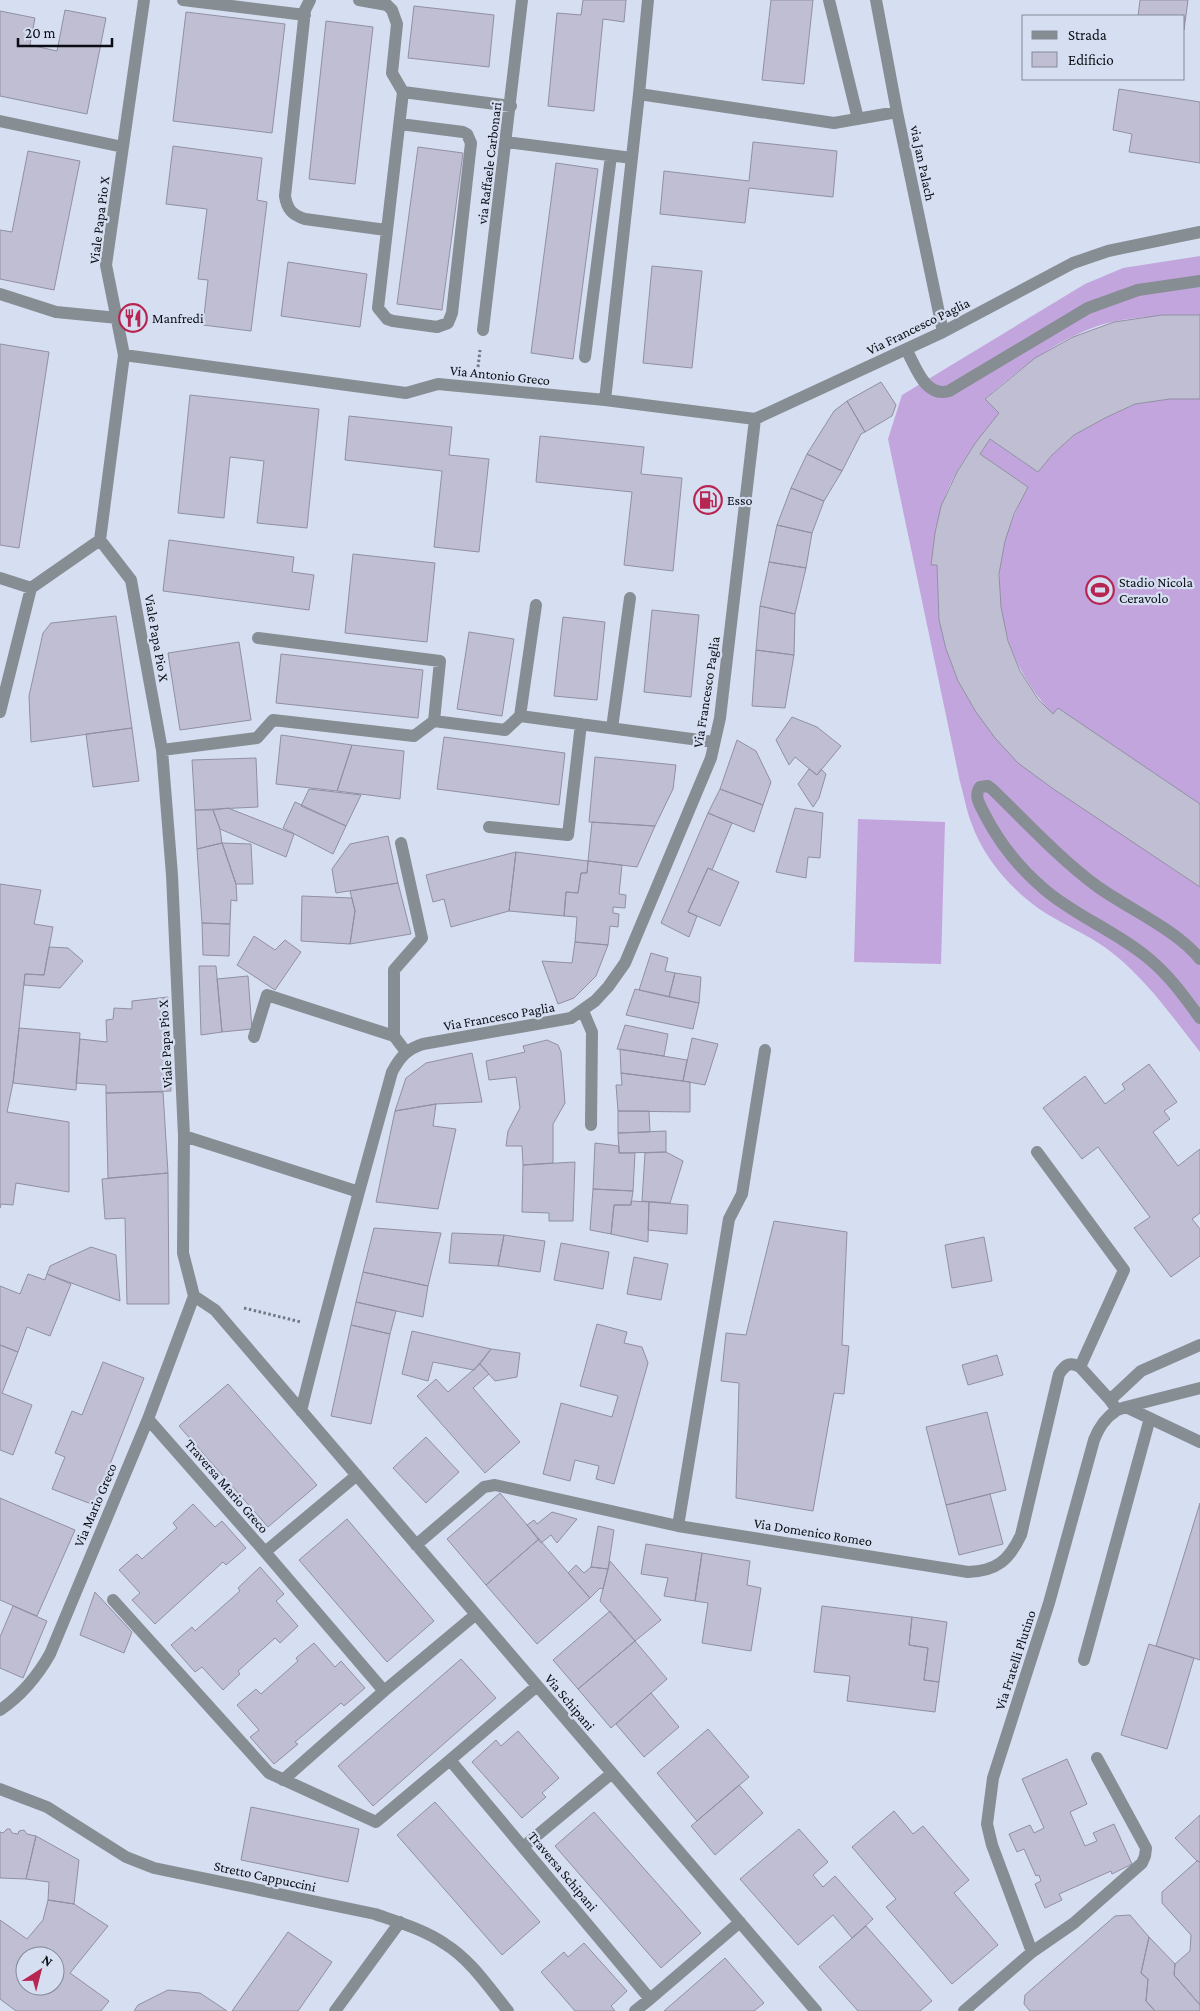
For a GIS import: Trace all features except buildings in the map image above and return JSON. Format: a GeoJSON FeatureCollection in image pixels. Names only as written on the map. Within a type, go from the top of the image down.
{"type":"FeatureCollection","features":[{"type":"Feature","properties":{"kind":"street","name":"Viale Papa Pio X"},"geometry":{"type":"LineString","coordinates":[[144,0],[106,265],[124,355],[100,540],[131,580],[162,750],[172,875],[184,1136],[183,1253],[194,1296]]}},
{"type":"Feature","properties":{"kind":"street"},"geometry":{"type":"LineString","coordinates":[[183,0],[305,15]]}},
{"type":"Feature","properties":{"kind":"street"},"geometry":{"type":"LineString","coordinates":[[310,0],[305,15],[285,196],[286,205],[297,217],[386,230]]}},
{"type":"Feature","properties":{"kind":"street"},"geometry":{"type":"LineString","coordinates":[[359,0],[386,5],[396,16],[397,24],[392,73],[403,92],[378,308],[387,319],[393,321],[438,327],[448,323],[452,313],[471,143],[467,134],[463,132],[400,124]]}},
{"type":"Feature","properties":{"kind":"street","name":"via Raffaele Carbonari"},"geometry":{"type":"LineString","coordinates":[[483,330],[511,106],[522,0]]}},
{"type":"Feature","properties":{"kind":"street"},"geometry":{"type":"LineString","coordinates":[[605,400],[648,0]]}},
{"type":"Feature","properties":{"kind":"street"},"geometry":{"type":"LineString","coordinates":[[829,0],[858,119]]}},
{"type":"Feature","properties":{"kind":"street","name":"via Jan Palach"},"geometry":{"type":"LineString","coordinates":[[876,0],[897,112],[943,332]]}},
{"type":"Feature","properties":{"kind":"street"},"geometry":{"type":"LineString","coordinates":[[403,92],[511,106]]}},
{"type":"Feature","properties":{"kind":"street"},"geometry":{"type":"LineString","coordinates":[[639,94],[834,123],[897,112]]}},
{"type":"Feature","properties":{"kind":"street"},"geometry":{"type":"LineString","coordinates":[[0,121],[123,147]]}},
{"type":"Feature","properties":{"kind":"street"},"geometry":{"type":"LineString","coordinates":[[506,142],[632,158]]}},
{"type":"Feature","properties":{"kind":"street"},"geometry":{"type":"LineString","coordinates":[[585,357],[611,156]]}},
{"type":"Feature","properties":{"kind":"street","name":"Via Francesco Paglia"},"geometry":{"type":"LineString","coordinates":[[406,1052],[423,1044],[570,1018],[596,1001],[625,963],[710,758],[714,742],[721,708],[756,418],[943,332],[1073,263],[1108,251],[1200,232]]}},
{"type":"Feature","properties":{"kind":"street"},"geometry":{"type":"LineString","coordinates":[[906,349],[926,384],[931,390],[942,393],[949,391],[1088,308],[1138,290],[1200,281]]}},
{"type":"Feature","properties":{"kind":"street"},"geometry":{"type":"LineString","coordinates":[[0,294],[56,312],[118,318]]}},
{"type":"Feature","properties":{"kind":"street","name":"Via Antonio Greco"},"geometry":{"type":"LineString","coordinates":[[124,355],[406,394],[438,384],[605,400],[756,418]]}},
{"type":"Feature","properties":{"kind":"street"},"geometry":{"type":"LineString","coordinates":[[0,712],[31,588],[100,540]]}},
{"type":"Feature","properties":{"kind":"street"},"geometry":{"type":"LineString","coordinates":[[0,578],[31,588]]}},
{"type":"Feature","properties":{"kind":"street"},"geometry":{"type":"LineString","coordinates":[[612,728],[630,598]]}},
{"type":"Feature","properties":{"kind":"street"},"geometry":{"type":"LineString","coordinates":[[162,750],[257,738],[273,720],[414,736],[434,721],[505,730],[520,716],[536,605]]}},
{"type":"Feature","properties":{"kind":"street"},"geometry":{"type":"LineString","coordinates":[[258,638],[440,661],[434,721]]}},
{"type":"Feature","properties":{"kind":"street"},"geometry":{"type":"LineString","coordinates":[[520,716],[714,742]]}},
{"type":"Feature","properties":{"kind":"street"},"geometry":{"type":"LineString","coordinates":[[489,827],[568,835],[581,724]]}},
{"type":"Feature","properties":{"kind":"street"},"geometry":{"type":"LineString","coordinates":[[1200,960],[1179,939],[1078,871],[992,789],[988,786],[980,788],[978,799],[992,828],[1014,861],[1044,890],[1083,916],[1126,940],[1150,958],[1172,980],[1200,1018]]}},
{"type":"Feature","properties":{"kind":"street"},"geometry":{"type":"LineString","coordinates":[[394,1036],[394,970],[422,938],[401,844]]}},
{"type":"Feature","properties":{"kind":"street"},"geometry":{"type":"LineString","coordinates":[[254,1037],[267,995],[394,1036],[406,1052],[392,1072],[321,1327],[301,1412]]}},
{"type":"Feature","properties":{"kind":"street"},"geometry":{"type":"LineString","coordinates":[[583,1011],[592,1032],[591,1126]]}},
{"type":"Feature","properties":{"kind":"street"},"geometry":{"type":"LineString","coordinates":[[678,1526],[728,1219],[742,1194],[765,1050]]}},
{"type":"Feature","properties":{"kind":"street"},"geometry":{"type":"LineString","coordinates":[[184,1136],[358,1192]]}},
{"type":"Feature","properties":{"kind":"street"},"geometry":{"type":"LineString","coordinates":[[1038,1152],[1124,1270],[1080,1367],[1118,1406],[1150,1418],[1200,1442]]}},
{"type":"Feature","properties":{"kind":"street","name":"Via Schipani"},"geometry":{"type":"LineString","coordinates":[[194,1296],[215,1310],[816,2011]]}},
{"type":"Feature","properties":{"kind":"street","name":"Via Mario Greco"},"geometry":{"type":"LineString","coordinates":[[0,1710],[30,1685],[50,1654],[148,1418],[194,1296]]}},
{"type":"Feature","properties":{"kind":"street","name":"Via Fratelli Plutino"},"geometry":{"type":"LineString","coordinates":[[1032,1952],[992,1845],[987,1824],[988,1802],[993,1778],[1049,1603],[1099,1427],[1118,1406],[1141,1371],[1200,1345]]}},
{"type":"Feature","properties":{"kind":"street","name":"Via Domenico Romeo"},"geometry":{"type":"LineString","coordinates":[[416,1545],[484,1487],[495,1485],[678,1526],[968,1572],[982,1572],[995,1568],[1015,1549],[1022,1535],[1059,1374],[1069,1364],[1080,1367]]}},
{"type":"Feature","properties":{"kind":"street"},"geometry":{"type":"LineString","coordinates":[[1118,1406],[1200,1388]]}},
{"type":"Feature","properties":{"kind":"street","name":"Traversa Mario Greco"},"geometry":{"type":"LineString","coordinates":[[148,1418],[265,1552],[356,1475]]}},
{"type":"Feature","properties":{"kind":"street"},"geometry":{"type":"LineString","coordinates":[[1084,1660],[1150,1418]]}},
{"type":"Feature","properties":{"kind":"street"},"geometry":{"type":"LineString","coordinates":[[265,1552],[384,1691]]}},
{"type":"Feature","properties":{"kind":"street"},"geometry":{"type":"LineString","coordinates":[[114,1600],[269,1773],[376,1822],[537,1686]]}},
{"type":"Feature","properties":{"kind":"street"},"geometry":{"type":"LineString","coordinates":[[283,1780],[384,1691],[475,1615]]}},
{"type":"Feature","properties":{"kind":"street"},"geometry":{"type":"LineString","coordinates":[[964,2011],[1032,1952],[1074,1923],[1142,1863],[1146,1848],[1097,1758]]}},
{"type":"Feature","properties":{"kind":"street","name":"Traversa Schipani"},"geometry":{"type":"LineString","coordinates":[[450,1760],[650,1999]]}},
{"type":"Feature","properties":{"kind":"street"},"geometry":{"type":"LineString","coordinates":[[523,1847],[612,1774]]}},
{"type":"Feature","properties":{"kind":"street","name":"Stretto Cappuccini"},"geometry":{"type":"LineString","coordinates":[[0,1788],[48,1807],[126,1857],[154,1868],[375,1914],[400,1922],[445,1943],[461,1956],[508,2011]]}},
{"type":"Feature","properties":{"kind":"street"},"geometry":{"type":"LineString","coordinates":[[335,2011],[400,1922]]}},
{"type":"Feature","properties":{"kind":"street"},"geometry":{"type":"LineString","coordinates":[[635,2011],[740,1922]]}},
{"type":"Feature","properties":{"kind":"path"},"geometry":{"type":"LineString","coordinates":[[475,388],[483,330]]}},
{"type":"Feature","properties":{"kind":"path"},"geometry":{"type":"LineString","coordinates":[[242,1307],[321,1327]]}},
{"type":"Feature","properties":{"kind":"shaded area"},"geometry":{"type":"Polygon","coordinates":[[[1200,256],[1200,315],[1116,321],[1080,333],[1029,363],[985,399],[999,413],[951,482],[941,508],[931,565],[937,565],[939,620],[946,649],[958,681],[976,712],[1018,763],[1052,788],[1200,887],[1200,1052],[1139,977],[1115,955],[1099,943],[1035,906],[1012,886],[992,862],[977,836],[969,817],[960,782],[888,439],[902,395],[1085,284],[1123,268],[1200,256]]]}},
{"type":"Feature","properties":{"kind":"shaded area","name":"Stadio Nicola Ceravolo"},"geometry":{"type":"Polygon","coordinates":[[[1170,399],[1200,399],[1200,804],[1058,709],[1053,714],[1025,676],[1014,655],[1006,633],[999,587],[1000,563],[1005,540],[1015,513],[1028,487],[980,454],[990,439],[1038,472],[1052,455],[1074,435],[1135,404],[1170,399]]]}},
{"type":"Feature","properties":{"kind":"shaded area"},"geometry":{"type":"Polygon","coordinates":[[[858,819],[945,822],[941,964],[854,962],[858,819]]]}},
{"type":"Feature","properties":{"kind":"place","name":"Manfredi"},"geometry":{"type":"Point","coordinates":[133,318]}},
{"type":"Feature","properties":{"kind":"place","name":"Esso"},"geometry":{"type":"Point","coordinates":[708,500]}},
{"type":"Feature","properties":{"kind":"place","name":"Stadio Nicola Ceravolo"},"geometry":{"type":"Point","coordinates":[1100,590]}}]}
